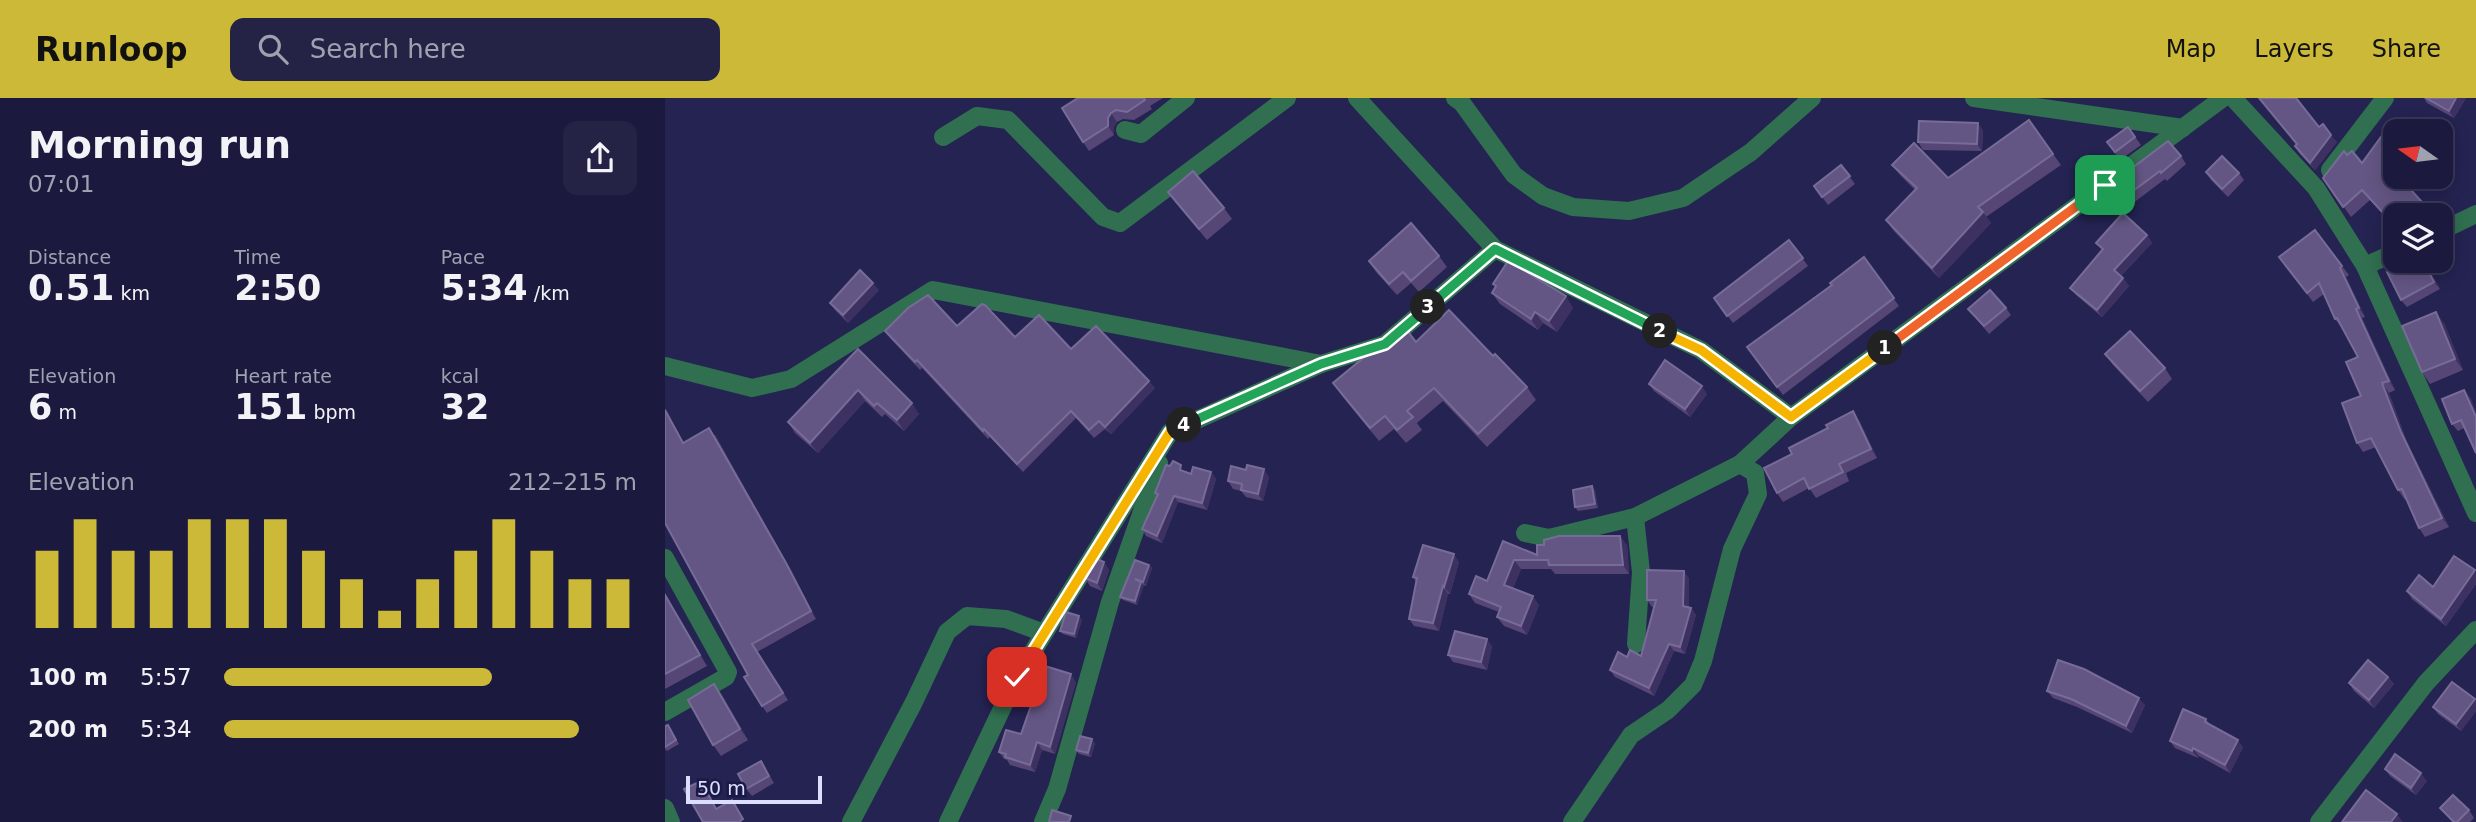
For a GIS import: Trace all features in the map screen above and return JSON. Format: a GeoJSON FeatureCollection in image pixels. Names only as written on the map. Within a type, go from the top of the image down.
{"type":"FeatureCollection","features":[{"type":"Feature","properties":{"kind":"street"},"geometry":{"type":"LineString","coordinates":[[1125,130],[1141,134],[1186,98]]}},
{"type":"Feature","properties":{"kind":"street"},"geometry":{"type":"LineString","coordinates":[[943,138],[977,116],[1008,121],[1103,217],[1120,223],[1287,98]]}},
{"type":"Feature","properties":{"kind":"street"},"geometry":{"type":"LineString","coordinates":[[1357,98],[1495,249],[1701,350],[1791,417]]}},
{"type":"Feature","properties":{"kind":"street"},"geometry":{"type":"LineString","coordinates":[[1455,98],[1462,103],[1514,175],[1543,196],[1573,207],[1629,211],[1683,198],[1751,152],[1812,98]]}},
{"type":"Feature","properties":{"kind":"street"},"geometry":{"type":"LineString","coordinates":[[1974,98],[2183,128]]}},
{"type":"Feature","properties":{"kind":"street"},"geometry":{"type":"LineString","coordinates":[[1525,533],[1549,538],[1635,517],[1740,464],[1791,417],[2223,98]]}},
{"type":"Feature","properties":{"kind":"street"},"geometry":{"type":"LineString","coordinates":[[2232,98],[2316,188],[2365,266],[2476,513]]}},
{"type":"Feature","properties":{"kind":"street"},"geometry":{"type":"LineString","coordinates":[[2316,188],[2385,98]]}},
{"type":"Feature","properties":{"kind":"street"},"geometry":{"type":"LineString","coordinates":[[2453,226],[2476,215]]}},
{"type":"Feature","properties":{"kind":"street"},"geometry":{"type":"LineString","coordinates":[[948,822],[1017,677],[1170,432],[1321,364],[1385,344],[1495,249]]}},
{"type":"Feature","properties":{"kind":"street"},"geometry":{"type":"LineString","coordinates":[[2365,266],[2383,258]]}},
{"type":"Feature","properties":{"kind":"street"},"geometry":{"type":"LineString","coordinates":[[665,366],[752,388],[791,380],[933,290],[1321,364]]}},
{"type":"Feature","properties":{"kind":"street"},"geometry":{"type":"LineString","coordinates":[[1043,822],[1057,789],[1110,603],[1170,432]]}},
{"type":"Feature","properties":{"kind":"street"},"geometry":{"type":"LineString","coordinates":[[1572,822],[1631,735],[1668,710],[1693,685],[1703,661],[1732,549],[1758,494],[1755,473],[1740,464]]}},
{"type":"Feature","properties":{"kind":"street"},"geometry":{"type":"LineString","coordinates":[[1635,517],[1641,572],[1636,644]]}},
{"type":"Feature","properties":{"kind":"street"},"geometry":{"type":"LineString","coordinates":[[665,558],[728,672],[726,677],[665,712]]}},
{"type":"Feature","properties":{"kind":"street"},"geometry":{"type":"LineString","coordinates":[[851,822],[914,702],[947,632],[967,616],[1006,620],[1044,633]]}},
{"type":"Feature","properties":{"kind":"street"},"geometry":{"type":"LineString","coordinates":[[2319,822],[2426,683],[2476,630]]}},
{"type":"Feature","properties":{"kind":"street"},"geometry":{"type":"LineString","coordinates":[[665,808],[671,822]]}},
{"type":"Feature","properties":{"kind":"building"},"geometry":{"type":"Polygon","coordinates":[[[1078,98],[1145,100],[1127,112],[1116,110],[1111,113],[1108,126],[1083,142],[1062,108],[1078,98]]]}},
{"type":"Feature","properties":{"kind":"building"},"geometry":{"type":"Polygon","coordinates":[[[2259,98],[2296,98],[2319,127],[2323,124],[2331,135],[2310,163],[2295,146],[2297,144],[2259,98]]]}},
{"type":"Feature","properties":{"kind":"building"},"geometry":{"type":"Polygon","coordinates":[[[2426,98],[2456,98],[2449,111],[2426,98]]]}},
{"type":"Feature","properties":{"kind":"building"},"geometry":{"type":"Polygon","coordinates":[[[2029,120],[2053,154],[1978,207],[1983,212],[1932,268],[1886,220],[1917,188],[1892,165],[1914,143],[1948,178],[2029,120]]]}},
{"type":"Feature","properties":{"kind":"building"},"geometry":{"type":"Polygon","coordinates":[[[1919,121],[1978,123],[1977,144],[1918,142],[1919,121]]]}},
{"type":"Feature","properties":{"kind":"building"},"geometry":{"type":"Polygon","coordinates":[[[2128,127],[2135,137],[2115,152],[2107,142],[2128,127]]]}},
{"type":"Feature","properties":{"kind":"building"},"geometry":{"type":"Polygon","coordinates":[[[2383,134],[2383,189],[2410,189],[2422,202],[2383,203],[2383,213],[2362,190],[2343,207],[2323,178],[2344,151],[2347,155],[2352,151],[2362,163],[2383,134]]]}},
{"type":"Feature","properties":{"kind":"building"},"geometry":{"type":"Polygon","coordinates":[[[2168,141],[2181,156],[2122,199],[2111,184],[2168,141]]]}},
{"type":"Feature","properties":{"kind":"building"},"geometry":{"type":"Polygon","coordinates":[[[2222,156],[2239,173],[2222,189],[2206,172],[2222,156]]]}},
{"type":"Feature","properties":{"kind":"building"},"geometry":{"type":"Polygon","coordinates":[[[1841,165],[1850,176],[1822,197],[1814,186],[1841,165]]]}},
{"type":"Feature","properties":{"kind":"building"},"geometry":{"type":"Polygon","coordinates":[[[1193,171],[1224,208],[1199,229],[1168,192],[1193,171]]]}},
{"type":"Feature","properties":{"kind":"building"},"geometry":{"type":"Polygon","coordinates":[[[2123,213],[2147,235],[2114,270],[2123,278],[2097,310],[2070,288],[2103,249],[2096,243],[2123,213]]]}},
{"type":"Feature","properties":{"kind":"building"},"geometry":{"type":"Polygon","coordinates":[[[1411,223],[1439,256],[1411,281],[1403,272],[1389,284],[1369,261],[1411,223]]]}},
{"type":"Feature","properties":{"kind":"building"},"geometry":{"type":"Polygon","coordinates":[[[2315,230],[2342,266],[2340,268],[2359,308],[2356,309],[2389,381],[2382,383],[2401,432],[2442,518],[2419,528],[2402,489],[2398,490],[2371,438],[2357,443],[2342,403],[2361,396],[2346,362],[2358,357],[2337,318],[2335,319],[2319,283],[2307,293],[2279,257],[2315,230]]]}},
{"type":"Feature","properties":{"kind":"building"},"geometry":{"type":"Polygon","coordinates":[[[1789,240],[1803,258],[1727,316],[1714,298],[1789,240]]]}},
{"type":"Feature","properties":{"kind":"building"},"geometry":{"type":"Polygon","coordinates":[[[1864,257],[1894,298],[1777,387],[1747,347],[1832,285],[1830,283],[1864,257]]]}},
{"type":"Feature","properties":{"kind":"building"},"geometry":{"type":"Polygon","coordinates":[[[1508,261],[1566,296],[1549,321],[1535,312],[1531,319],[1492,293],[1496,286],[1493,284],[1508,261]]]}},
{"type":"Feature","properties":{"kind":"building"},"geometry":{"type":"Polygon","coordinates":[[[860,270],[873,283],[843,315],[830,303],[860,270]]]}},
{"type":"Feature","properties":{"kind":"building"},"geometry":{"type":"Polygon","coordinates":[[[2388,273],[2429,273],[2434,282],[2401,300],[2388,273]]]}},
{"type":"Feature","properties":{"kind":"building"},"geometry":{"type":"Polygon","coordinates":[[[1990,290],[2006,308],[1984,326],[1968,309],[1990,290]]]}},
{"type":"Feature","properties":{"kind":"building"},"geometry":{"type":"Polygon","coordinates":[[[928,295],[957,326],[982,304],[985,305],[1015,337],[1039,315],[1071,349],[1096,326],[1149,381],[1105,427],[1099,421],[1089,430],[1071,411],[1017,464],[917,360],[915,362],[885,331],[908,308],[928,295]]]}},
{"type":"Feature","properties":{"kind":"building"},"geometry":{"type":"Polygon","coordinates":[[[1449,310],[1527,387],[1478,434],[1434,388],[1407,411],[1413,417],[1397,430],[1385,416],[1370,428],[1333,383],[1403,325],[1416,342],[1449,310]]]}},
{"type":"Feature","properties":{"kind":"building"},"geometry":{"type":"Polygon","coordinates":[[[2436,312],[2455,359],[2422,372],[2402,326],[2436,312]]]}},
{"type":"Feature","properties":{"kind":"building"},"geometry":{"type":"Polygon","coordinates":[[[2130,331],[2165,368],[2140,391],[2105,354],[2130,331]]]}},
{"type":"Feature","properties":{"kind":"building"},"geometry":{"type":"Polygon","coordinates":[[[858,349],[912,403],[897,420],[877,403],[874,406],[858,390],[810,443],[788,422],[858,349]]]}},
{"type":"Feature","properties":{"kind":"building"},"geometry":{"type":"Polygon","coordinates":[[[1665,360],[1702,386],[1685,409],[1649,384],[1665,360]]]}},
{"type":"Feature","properties":{"kind":"building"},"geometry":{"type":"Polygon","coordinates":[[[2464,390],[2476,417],[2476,453],[2461,420],[2452,424],[2442,399],[2464,390]]]}},
{"type":"Feature","properties":{"kind":"building"},"geometry":{"type":"Polygon","coordinates":[[[665,410],[683,443],[709,428],[811,611],[752,644],[783,693],[762,706],[744,677],[748,675],[665,523],[665,410]]]}},
{"type":"Feature","properties":{"kind":"building"},"geometry":{"type":"Polygon","coordinates":[[[1853,411],[1871,449],[1839,464],[1843,472],[1809,489],[1804,478],[1777,493],[1764,468],[1792,454],[1789,448],[1828,428],[1826,425],[1853,411]]]}},
{"type":"Feature","properties":{"kind":"building"},"geometry":{"type":"Polygon","coordinates":[[[1173,461],[1181,465],[1180,470],[1191,474],[1193,467],[1211,472],[1202,503],[1174,496],[1157,536],[1142,529],[1158,494],[1155,493],[1166,465],[1170,466],[1173,461]]]}},
{"type":"Feature","properties":{"kind":"building"},"geometry":{"type":"Polygon","coordinates":[[[1247,465],[1264,469],[1258,494],[1241,490],[1242,484],[1228,481],[1231,466],[1246,470],[1247,465]]]}},
{"type":"Feature","properties":{"kind":"building"},"geometry":{"type":"Polygon","coordinates":[[[1592,486],[1595,504],[1575,507],[1573,490],[1592,486]]]}},
{"type":"Feature","properties":{"kind":"building"},"geometry":{"type":"Polygon","coordinates":[[[1559,536],[1620,536],[1623,565],[1549,565],[1548,560],[1514,560],[1504,585],[1533,596],[1521,626],[1497,617],[1501,607],[1469,594],[1476,576],[1487,581],[1503,541],[1537,555],[1537,545],[1544,545],[1544,540],[1559,536]]]}},
{"type":"Feature","properties":{"kind":"building"},"geometry":{"type":"Polygon","coordinates":[[[1423,545],[1454,554],[1433,623],[1409,619],[1417,578],[1413,577],[1423,545]]]}},
{"type":"Feature","properties":{"kind":"building"},"geometry":{"type":"Polygon","coordinates":[[[2454,556],[2475,570],[2441,619],[2407,591],[2419,575],[2433,587],[2454,556]]]}},
{"type":"Feature","properties":{"kind":"building"},"geometry":{"type":"Polygon","coordinates":[[[1095,558],[1104,562],[1097,583],[1085,578],[1095,558]]]}},
{"type":"Feature","properties":{"kind":"building"},"geometry":{"type":"Polygon","coordinates":[[[1135,560],[1149,565],[1143,582],[1135,579],[1141,582],[1135,601],[1120,597],[1135,560]]]}},
{"type":"Feature","properties":{"kind":"building"},"geometry":{"type":"Polygon","coordinates":[[[1647,570],[1684,571],[1683,606],[1691,608],[1680,647],[1669,644],[1649,688],[1610,670],[1618,652],[1627,657],[1630,650],[1641,656],[1656,600],[1647,600],[1647,570]]]}},
{"type":"Feature","properties":{"kind":"building"},"geometry":{"type":"Polygon","coordinates":[[[665,595],[700,655],[665,674],[665,595]]]}},
{"type":"Feature","properties":{"kind":"building"},"geometry":{"type":"Polygon","coordinates":[[[1066,612],[1079,616],[1074,634],[1060,631],[1066,612]]]}},
{"type":"Feature","properties":{"kind":"building"},"geometry":{"type":"Polygon","coordinates":[[[1455,631],[1487,639],[1481,662],[1448,655],[1455,631]]]}},
{"type":"Feature","properties":{"kind":"building"},"geometry":{"type":"Polygon","coordinates":[[[2058,660],[2084,669],[2139,698],[2126,726],[2071,699],[2047,691],[2058,660]]]}},
{"type":"Feature","properties":{"kind":"building"},"geometry":{"type":"Polygon","coordinates":[[[2368,660],[2388,677],[2369,700],[2349,683],[2368,660]]]}},
{"type":"Feature","properties":{"kind":"building"},"geometry":{"type":"Polygon","coordinates":[[[1045,666],[1071,674],[1050,747],[1037,742],[1030,765],[1005,757],[1006,754],[999,752],[1006,730],[1021,734],[1045,666]]]}},
{"type":"Feature","properties":{"kind":"building"},"geometry":{"type":"Polygon","coordinates":[[[2452,682],[2475,699],[2456,724],[2433,707],[2452,682]]]}},
{"type":"Feature","properties":{"kind":"building"},"geometry":{"type":"Polygon","coordinates":[[[714,684],[740,729],[713,745],[688,700],[714,684]]]}},
{"type":"Feature","properties":{"kind":"building"},"geometry":{"type":"Polygon","coordinates":[[[2183,709],[2206,719],[2205,722],[2238,740],[2225,765],[2193,748],[2192,751],[2170,741],[2183,709]]]}},
{"type":"Feature","properties":{"kind":"building"},"geometry":{"type":"Polygon","coordinates":[[[668,725],[676,740],[665,747],[665,726],[668,725]]]}},
{"type":"Feature","properties":{"kind":"building"},"geometry":{"type":"Polygon","coordinates":[[[1080,736],[1092,739],[1088,753],[1076,750],[1080,736]]]}},
{"type":"Feature","properties":{"kind":"building"},"geometry":{"type":"Polygon","coordinates":[[[2395,754],[2421,773],[2411,788],[2385,769],[2395,754]]]}},
{"type":"Feature","properties":{"kind":"building"},"geometry":{"type":"Polygon","coordinates":[[[761,761],[769,776],[746,789],[738,774],[761,761]]]}},
{"type":"Feature","properties":{"kind":"building"},"geometry":{"type":"Polygon","coordinates":[[[701,781],[716,809],[732,800],[743,819],[739,822],[703,822],[684,789],[701,781]]]}},
{"type":"Feature","properties":{"kind":"building"},"geometry":{"type":"Polygon","coordinates":[[[2366,790],[2397,814],[2391,822],[2342,822],[2366,790]]]}},
{"type":"Feature","properties":{"kind":"building"},"geometry":{"type":"Polygon","coordinates":[[[2453,795],[2469,810],[2457,822],[2440,808],[2453,795]]]}},
{"type":"Feature","properties":{"kind":"building"},"geometry":{"type":"Polygon","coordinates":[[[1052,810],[1071,816],[1069,822],[1049,822],[1052,810]]]}},
{"type":"Feature","properties":{"kind":"route"},"geometry":{"type":"LineString","coordinates":[[1017,677],[1170,432],[1321,364],[1385,344],[1495,249],[1701,350],[1791,417],[2105,185]]}}]}
